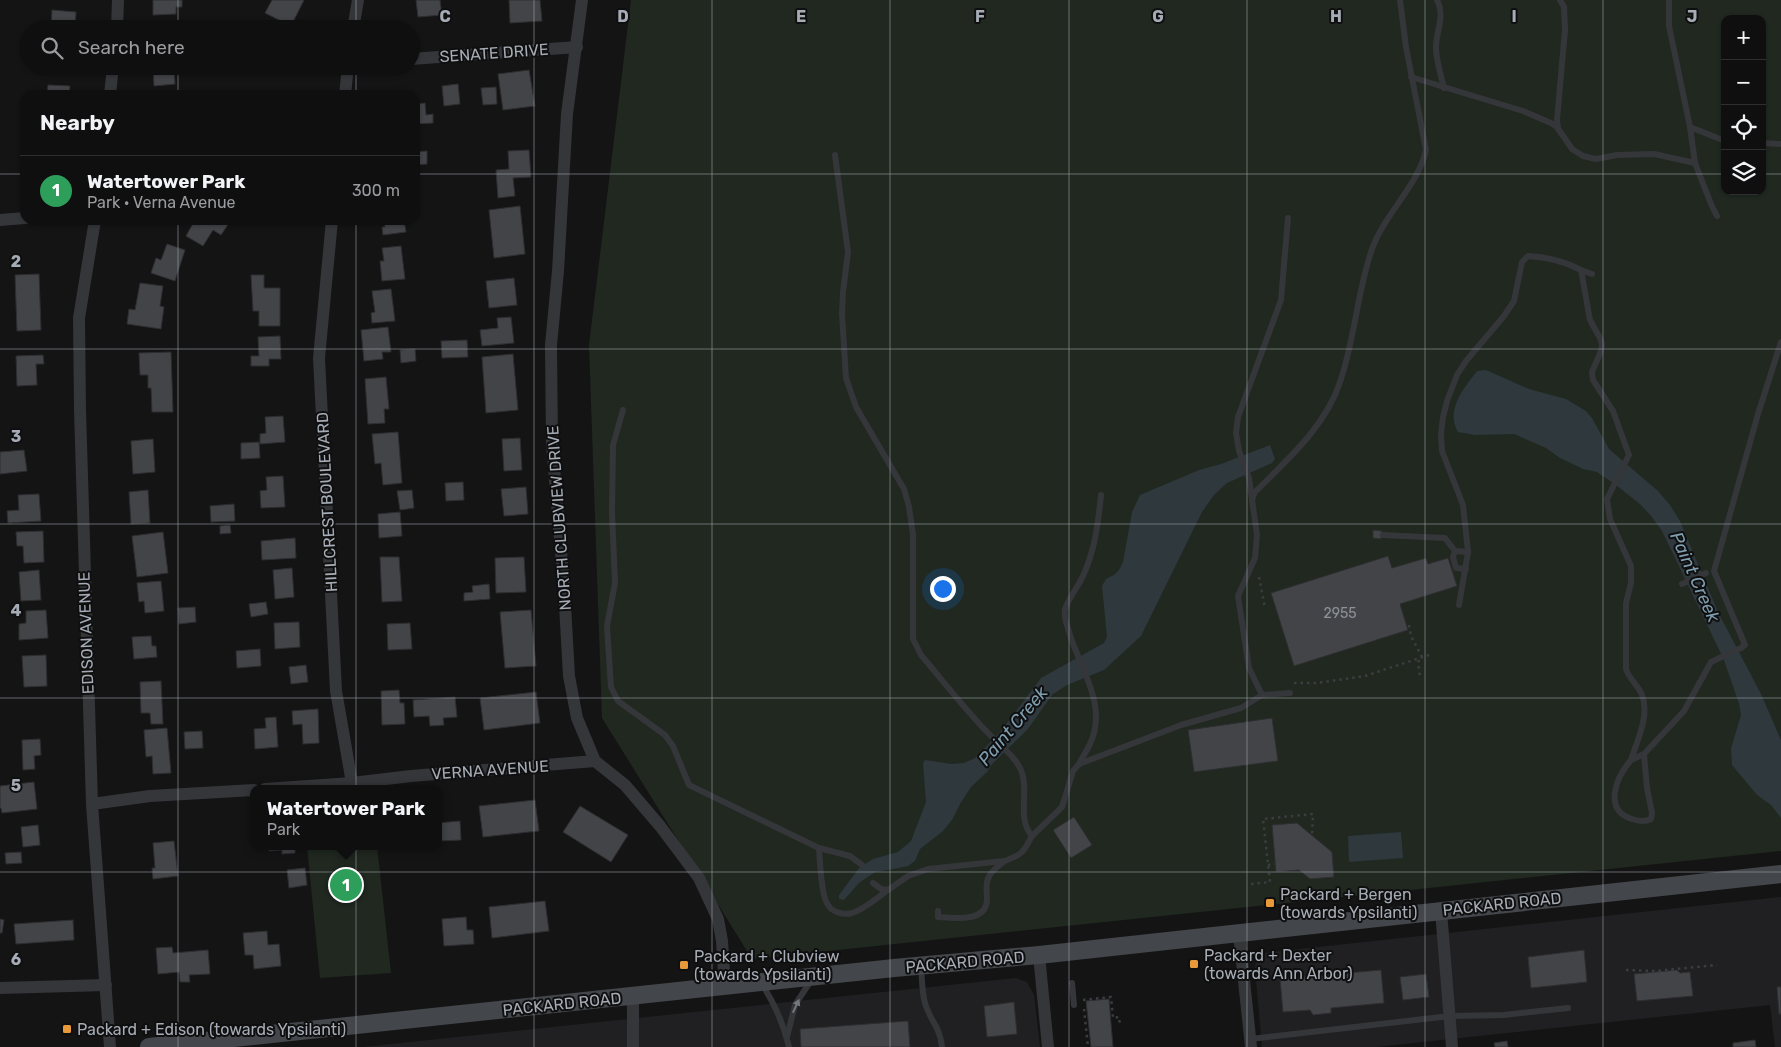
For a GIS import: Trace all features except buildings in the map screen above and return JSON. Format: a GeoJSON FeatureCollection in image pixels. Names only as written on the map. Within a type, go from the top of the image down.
{"type":"FeatureCollection","features":[{"type":"Feature","properties":{"kind":"main road","name":"PACKARD ROAD"},"geometry":{"type":"LineString","coordinates":[[149,1047],[1039,955],[1781,874]]}},
{"type":"Feature","properties":{"kind":"street"},"geometry":{"type":"LineString","coordinates":[[117,20],[118,0]]}},
{"type":"Feature","properties":{"kind":"street"},"geometry":{"type":"LineString","coordinates":[[355,20],[358,0]]}},
{"type":"Feature","properties":{"kind":"street","name":"NORTH CLUBVIEW DRIVE"},"geometry":{"type":"LineString","coordinates":[[582,0],[567,114],[558,271],[551,346],[552,444],[564,587],[569,676],[577,718],[595,762]]}},
{"type":"Feature","properties":{"kind":"street","name":"SENATE DRIVE"},"geometry":{"type":"LineString","coordinates":[[420,58],[577,47]]}},
{"type":"Feature","properties":{"kind":"street"},"geometry":{"type":"LineString","coordinates":[[111,90],[112,75]]}},
{"type":"Feature","properties":{"kind":"street"},"geometry":{"type":"LineString","coordinates":[[346,90],[347,75]]}},
{"type":"Feature","properties":{"kind":"street"},"geometry":{"type":"LineString","coordinates":[[0,220],[20,218]]}},
{"type":"Feature","properties":{"kind":"street","name":"EDISON AVENUE"},"geometry":{"type":"LineString","coordinates":[[94,225],[79,318],[80,410],[92,804],[110,1047]]}},
{"type":"Feature","properties":{"kind":"street","name":"HILLCREST BOULEVARD"},"geometry":{"type":"LineString","coordinates":[[332,225],[319,358],[336,691],[352,783]]}},
{"type":"Feature","properties":{"kind":"street"},"geometry":{"type":"LineString","coordinates":[[595,762],[625,785],[660,826],[699,878],[718,919],[722,941],[725,987]]}},
{"type":"Feature","properties":{"kind":"street","name":"VERNA AVENUE"},"geometry":{"type":"LineString","coordinates":[[323,785],[411,776],[595,762]]}},
{"type":"Feature","properties":{"kind":"street"},"geometry":{"type":"LineString","coordinates":[[92,804],[150,796],[250,790]]}},
{"type":"Feature","properties":{"kind":"street"},"geometry":{"type":"LineString","coordinates":[[1441,910],[1452,1047]]}},
{"type":"Feature","properties":{"kind":"street"},"geometry":{"type":"LineString","coordinates":[[1239,933],[1251,1043]]}},
{"type":"Feature","properties":{"kind":"street"},"geometry":{"type":"LineString","coordinates":[[1039,955],[1048,1047]]}},
{"type":"Feature","properties":{"kind":"street"},"geometry":{"type":"LineString","coordinates":[[0,988],[106,985]]}},
{"type":"Feature","properties":{"kind":"street"},"geometry":{"type":"LineString","coordinates":[[633,996],[633,1047]]}},
{"type":"Feature","properties":{"kind":"lane"},"geometry":{"type":"LineString","coordinates":[[1252,500],[1255,492],[1322,419],[1340,383],[1372,250],[1383,224],[1413,181],[1424,159],[1426,144],[1411,77],[1400,0]]}},
{"type":"Feature","properties":{"kind":"lane"},"geometry":{"type":"LineString","coordinates":[[1437,0],[1441,7],[1441,16],[1436,49],[1444,88]]}},
{"type":"Feature","properties":{"kind":"lane"},"geometry":{"type":"LineString","coordinates":[[1558,129],[1557,120],[1565,30],[1564,7],[1560,0]]}},
{"type":"Feature","properties":{"kind":"lane"},"geometry":{"type":"LineString","coordinates":[[1669,0],[1669,26],[1690,127],[1695,163],[1717,216]]}},
{"type":"Feature","properties":{"kind":"lane"},"geometry":{"type":"LineString","coordinates":[[1411,77],[1523,111],[1550,123],[1558,129],[1572,149],[1583,156],[1596,159],[1618,155],[1654,154],[1695,163]]}},
{"type":"Feature","properties":{"kind":"lane"},"geometry":{"type":"LineString","coordinates":[[1690,127],[1721,139]]}},
{"type":"Feature","properties":{"kind":"lane"},"geometry":{"type":"LineString","coordinates":[[1766,143],[1781,144]]}},
{"type":"Feature","properties":{"kind":"lane"},"geometry":{"type":"LineString","coordinates":[[835,155],[848,242],[842,292],[846,378],[856,407],[904,490],[909,507],[913,534],[913,639],[921,655],[992,738],[1008,750],[1020,768],[1025,780],[1024,820],[1026,830],[1032,836]]}},
{"type":"Feature","properties":{"kind":"lane"},"geometry":{"type":"LineString","coordinates":[[1262,695],[1249,668],[1238,596],[1254,558],[1257,535],[1249,478],[1239,451],[1236,433],[1238,417],[1280,300],[1288,218]]}},
{"type":"Feature","properties":{"kind":"lane"},"geometry":{"type":"LineString","coordinates":[[1459,604],[1468,552],[1463,505],[1442,451],[1441,434],[1443,417],[1454,384],[1466,361],[1504,316],[1514,301],[1522,262],[1528,256],[1563,261],[1592,274]]}},
{"type":"Feature","properties":{"kind":"lane"},"geometry":{"type":"LineString","coordinates":[[1581,270],[1590,320],[1602,344],[1592,372],[1594,380],[1613,411],[1629,455],[1607,499],[1610,518],[1631,566],[1631,583],[1626,604],[1626,668],[1628,675],[1643,698],[1645,707],[1631,760],[1617,781],[1614,797],[1617,810],[1626,817],[1646,822],[1651,819],[1652,813],[1647,788],[1644,754]]}},
{"type":"Feature","properties":{"kind":"lane"},"geometry":{"type":"LineString","coordinates":[[1631,760],[1644,754],[1684,711],[1711,662],[1745,645],[1714,571],[1758,414],[1781,342]]}},
{"type":"Feature","properties":{"kind":"lane"},"geometry":{"type":"LineString","coordinates":[[623,410],[613,445],[612,512],[615,583],[607,626],[611,687],[618,701],[665,735],[673,746],[689,785],[819,848],[850,856],[862,865]]}},
{"type":"Feature","properties":{"kind":"lane"},"geometry":{"type":"LineString","coordinates":[[819,848],[824,894],[828,905],[835,911],[845,914],[854,913],[908,876],[928,868],[1010,859],[1021,852],[1032,836],[1062,807],[1073,771],[1091,743],[1095,729],[1094,695],[1074,648],[1065,617],[1065,608],[1082,579],[1090,560],[1095,543],[1101,495]]}},
{"type":"Feature","properties":{"kind":"lane"},"geometry":{"type":"LineString","coordinates":[[1383,535],[1445,538],[1455,552]]}},
{"type":"Feature","properties":{"kind":"lane"},"geometry":{"type":"LineString","coordinates":[[1455,552],[1468,552]]}},
{"type":"Feature","properties":{"kind":"lane"},"geometry":{"type":"LineString","coordinates":[[1455,552],[1453,557],[1456,568],[1466,569]]}},
{"type":"Feature","properties":{"kind":"lane"},"geometry":{"type":"LineString","coordinates":[[1682,584],[1706,573]]}},
{"type":"Feature","properties":{"kind":"lane"},"geometry":{"type":"LineString","coordinates":[[1079,764],[1181,725],[1241,708],[1262,695],[1290,693]]}},
{"type":"Feature","properties":{"kind":"lane"},"geometry":{"type":"LineString","coordinates":[[938,911],[938,917],[955,918],[976,916],[982,912],[986,906],[986,883],[991,873],[1004,861]]}},
{"type":"Feature","properties":{"kind":"lane"},"geometry":{"type":"LineString","coordinates":[[874,883],[881,889],[888,890]]}},
{"type":"Feature","properties":{"kind":"lane"},"geometry":{"type":"LineString","coordinates":[[921,966],[924,1002],[929,1016],[938,1028],[942,1047]]}},
{"type":"Feature","properties":{"kind":"lane"},"geometry":{"type":"LineString","coordinates":[[787,1037],[795,1005],[813,978]]}},
{"type":"Feature","properties":{"kind":"lane"},"geometry":{"type":"LineString","coordinates":[[761,983],[771,1000],[787,1037],[789,1047]]}},
{"type":"Feature","properties":{"kind":"lane"},"geometry":{"type":"LineString","coordinates":[[1072,984],[1074,1006]]}},
{"type":"Feature","properties":{"kind":"lane"},"geometry":{"type":"LineString","coordinates":[[1251,1043],[1450,1016],[1502,1015],[1568,1008]]}},
{"type":"Feature","properties":{"kind":"path"},"geometry":{"type":"LineString","coordinates":[[1254,558],[1265,608]]}},
{"type":"Feature","properties":{"kind":"path"},"geometry":{"type":"LineString","coordinates":[[1409,625],[1411,636],[1422,657]]}},
{"type":"Feature","properties":{"kind":"path"},"geometry":{"type":"LineString","coordinates":[[1294,683],[1317,683],[1365,676],[1429,655]]}},
{"type":"Feature","properties":{"kind":"path"},"geometry":{"type":"LineString","coordinates":[[1420,677],[1418,662],[1422,657]]}},
{"type":"Feature","properties":{"kind":"path"},"geometry":{"type":"LineString","coordinates":[[1251,884],[1270,882],[1263,819],[1313,814],[1312,835]]}},
{"type":"Feature","properties":{"kind":"path"},"geometry":{"type":"LineString","coordinates":[[1268,864],[1275,864]]}},
{"type":"Feature","properties":{"kind":"path"},"geometry":{"type":"LineString","coordinates":[[1626,970],[1655,971],[1717,965]]}},
{"type":"Feature","properties":{"kind":"path"},"geometry":{"type":"LineString","coordinates":[[1082,992],[1088,1047]]}},
{"type":"Feature","properties":{"kind":"path"},"geometry":{"type":"LineString","coordinates":[[1083,1000],[1111,997],[1113,1018],[1119,1017],[1120,1025]]}},
{"type":"Feature","properties":{"kind":"shaded area"},"geometry":{"type":"Polygon","coordinates":[[[631,0],[1781,0],[1781,851],[752,959],[602,718],[589,345],[631,0]]]}},
{"type":"Feature","properties":{"kind":"shaded area"},"geometry":{"type":"Polygon","coordinates":[[[307,850],[377,850],[391,973],[320,978],[307,850]]]}},
{"type":"Feature","properties":{"kind":"shaded area"},"geometry":{"type":"Polygon","coordinates":[[[1781,897],[1781,1047],[1775,1047],[1770,1005],[1376,1047],[1262,1047],[1255,968],[1256,961],[1263,953],[1781,897]]]}},
{"type":"Feature","properties":{"kind":"shaded area"},"geometry":{"type":"Polygon","coordinates":[[[1016,978],[1027,982],[1034,995],[1040,1047],[363,1047],[1016,978]]]}},
{"type":"Feature","properties":{"kind":"water","name":"Paint Creek"},"geometry":{"type":"Polygon","coordinates":[[[1486,370],[1529,389],[1566,399],[1586,411],[1592,418],[1609,449],[1658,491],[1670,505],[1680,521],[1718,612],[1761,694],[1781,740],[1781,818],[1771,805],[1757,795],[1732,765],[1731,748],[1741,715],[1739,704],[1724,660],[1662,531],[1641,505],[1597,472],[1583,469],[1560,458],[1546,448],[1514,434],[1475,435],[1458,432],[1454,416],[1458,400],[1477,371],[1486,370]]]}},
{"type":"Feature","properties":{"kind":"water","name":"Paint Creek"},"geometry":{"type":"Polygon","coordinates":[[[1270,445],[1275,459],[1272,463],[1227,483],[1214,495],[1202,512],[1141,636],[1104,670],[1067,685],[1052,695],[1028,729],[971,787],[952,820],[943,831],[920,849],[915,861],[908,866],[875,872],[859,883],[844,900],[839,899],[839,895],[859,868],[873,859],[898,852],[911,841],[926,802],[923,763],[925,760],[952,764],[964,763],[975,758],[1001,731],[1041,678],[1104,643],[1107,637],[1102,586],[1106,579],[1119,570],[1123,562],[1132,512],[1140,495],[1199,470],[1221,464],[1270,445]]]}},
{"type":"Feature","properties":{"kind":"water"},"geometry":{"type":"Polygon","coordinates":[[[1401,832],[1403,858],[1349,862],[1348,836],[1401,832]]]}},
{"type":"Feature","properties":{"kind":"place","name":"Watertower Park"},"geometry":{"type":"Point","coordinates":[346,885]}},
{"type":"Feature","properties":{"kind":"place","name":"Packard + Bergen (towards Ypsilanti)"},"geometry":{"type":"Point","coordinates":[1270,903]}},
{"type":"Feature","properties":{"kind":"place","name":"Packard + Dexter (towards Ann Arbor)"},"geometry":{"type":"Point","coordinates":[1194,964]}},
{"type":"Feature","properties":{"kind":"place","name":"Packard + Clubview (towards Ypsilanti)"},"geometry":{"type":"Point","coordinates":[684,965]}},
{"type":"Feature","properties":{"kind":"place","name":"Packard + Edison (towards Ypsilanti)"},"geometry":{"type":"Point","coordinates":[67,1029]}}]}
